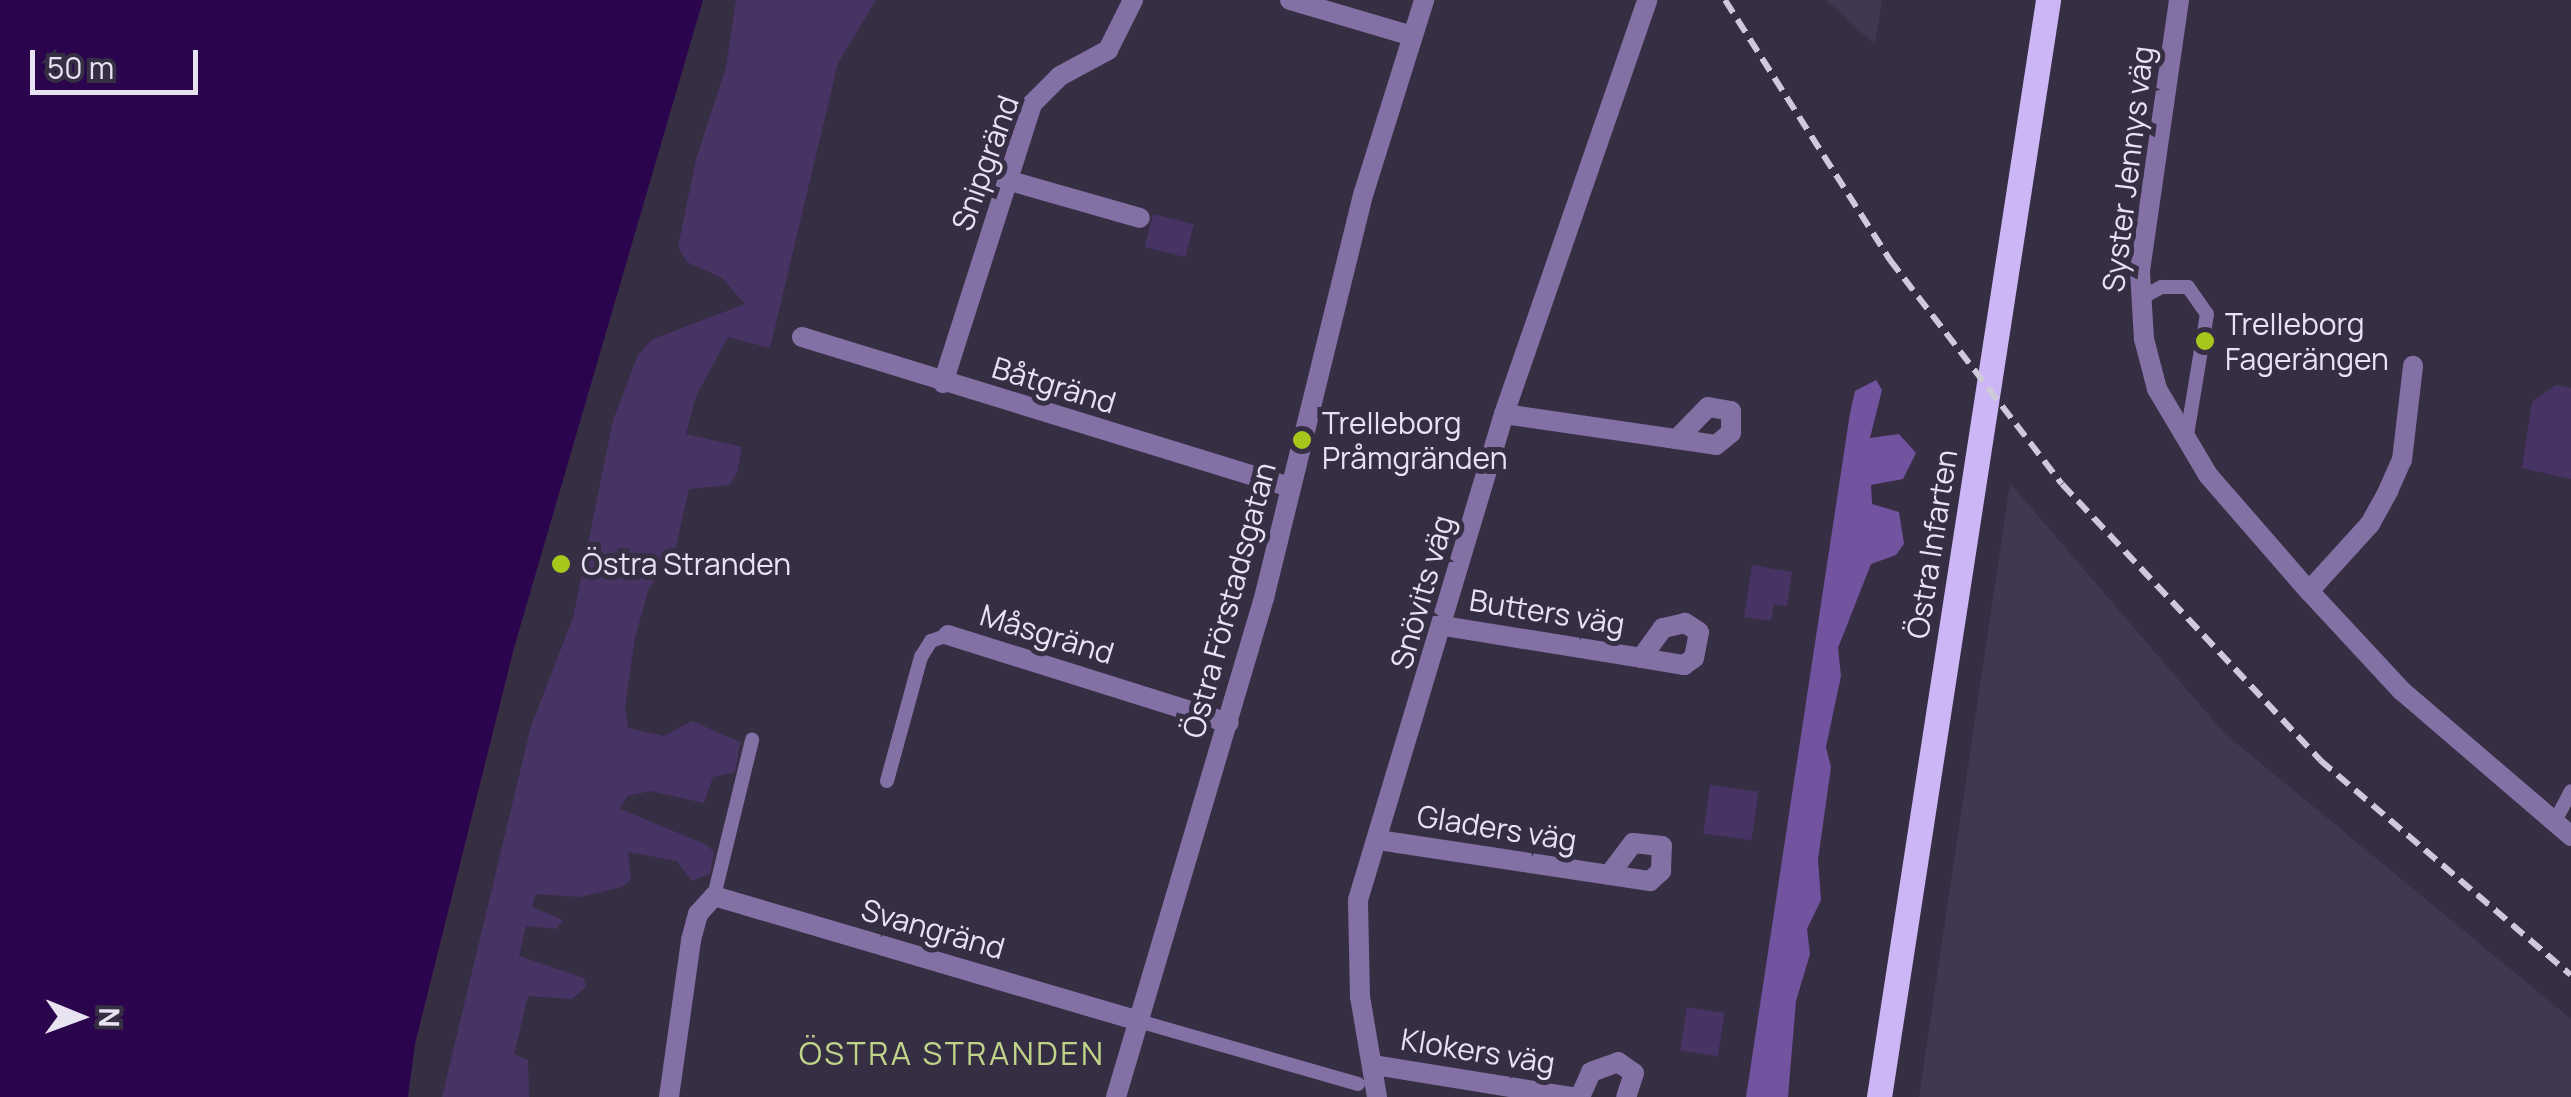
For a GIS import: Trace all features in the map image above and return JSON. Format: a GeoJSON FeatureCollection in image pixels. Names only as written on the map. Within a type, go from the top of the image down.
{"type":"FeatureCollection","features":[{"type":"Feature","properties":{"kind":"main road","name":"Östra Infarten"},"geometry":{"type":"LineString","coordinates":[[1880,1097],[2048,0]]}},
{"type":"Feature","properties":{"kind":"street","name":"Snipgränd"},"geometry":{"type":"LineString","coordinates":[[943,383],[1032,104],[1060,76],[1108,50],[1133,0]]}},
{"type":"Feature","properties":{"kind":"street"},"geometry":{"type":"LineString","coordinates":[[1290,0],[1412,36]]}},
{"type":"Feature","properties":{"kind":"street","name":"Östra Förstadsgatan"},"geometry":{"type":"LineString","coordinates":[[1116,1097],[1135,1020],[1229,723],[1364,192],[1424,0]]}},
{"type":"Feature","properties":{"kind":"street","name":"Snövits väg"},"geometry":{"type":"LineString","coordinates":[[1377,1097],[1355,948],[1358,900],[1444,626],[1504,414],[1648,0]]}},
{"type":"Feature","properties":{"kind":"street","name":"Syster Jennys väg"},"geometry":{"type":"LineString","coordinates":[[2180,0],[2139,299],[2157,388],[2185,444],[2309,591],[2402,691],[2571,836]]}},
{"type":"Feature","properties":{"kind":"street"},"geometry":{"type":"LineString","coordinates":[[1007,180],[1140,218]]}},
{"type":"Feature","properties":{"kind":"street","name":"Båtgränd"},"geometry":{"type":"LineString","coordinates":[[802,337],[1290,487]]}},
{"type":"Feature","properties":{"kind":"street"},"geometry":{"type":"LineString","coordinates":[[2309,591],[2370,524],[2388,491],[2402,460],[2414,366]]}},
{"type":"Feature","properties":{"kind":"street"},"geometry":{"type":"LineString","coordinates":[[1504,414],[1677,439]]}},
{"type":"Feature","properties":{"kind":"street","name":"Butters väg"},"geometry":{"type":"LineString","coordinates":[[1444,626],[1641,658]]}},
{"type":"Feature","properties":{"kind":"street","name":"Måsgränd"},"geometry":{"type":"LineString","coordinates":[[948,635],[1229,723]]}},
{"type":"Feature","properties":{"kind":"street","name":"Gladers väg"},"geometry":{"type":"LineString","coordinates":[[1377,840],[1609,875]]}},
{"type":"Feature","properties":{"kind":"street"},"geometry":{"type":"LineString","coordinates":[[669,1097],[690,940],[698,914],[714,896]]}},
{"type":"Feature","properties":{"kind":"street","name":"Svangränd"},"geometry":{"type":"LineString","coordinates":[[714,896],[1135,1020]]}},
{"type":"Feature","properties":{"kind":"street","name":"Klokers väg"},"geometry":{"type":"LineString","coordinates":[[1374,1065],[1576,1097],[1592,1072],[1618,1062],[1634,1072],[1626,1097]]}},
{"type":"Feature","properties":{"kind":"lane"},"geometry":{"type":"LineString","coordinates":[[2139,299],[2162,288],[2188,287],[2207,314],[2185,444]]}},
{"type":"Feature","properties":{"kind":"lane","name":"Måsgränd"},"geometry":{"type":"LineString","coordinates":[[887,781],[921,657],[931,641],[948,635]]}},
{"type":"Feature","properties":{"kind":"lane"},"geometry":{"type":"LineString","coordinates":[[714,896],[752,740]]}},
{"type":"Feature","properties":{"kind":"lane"},"geometry":{"type":"LineString","coordinates":[[2554,824],[2571,791]]}},
{"type":"Feature","properties":{"kind":"lane"},"geometry":{"type":"LineString","coordinates":[[1135,1020],[1358,1084]]}},
{"type":"Feature","properties":{"kind":"shaded area"},"geometry":{"type":"Polygon","coordinates":[[[0,0],[703,0],[514,648],[415,1044],[408,1097],[0,1097],[0,0]]]}},
{"type":"Feature","properties":{"kind":"shaded area"},"geometry":{"type":"Polygon","coordinates":[[[736,0],[876,0],[838,63],[770,348],[728,337],[696,396],[686,434],[742,447],[737,472],[730,485],[689,489],[674,555],[649,588],[635,637],[625,707],[628,728],[664,736],[692,721],[740,742],[735,772],[713,777],[704,803],[650,791],[627,796],[620,809],[705,844],[714,852],[710,874],[692,881],[677,861],[628,852],[631,880],[622,887],[580,897],[536,894],[532,907],[563,920],[556,929],[526,926],[519,956],[584,978],[586,987],[572,999],[528,996],[514,1054],[528,1060],[529,1097],[442,1097],[531,726],[573,618],[613,420],[638,355],[653,339],[745,304],[722,278],[687,262],[678,247],[696,159],[726,68],[736,0]]]}},
{"type":"Feature","properties":{"kind":"shaded area"},"geometry":{"type":"Polygon","coordinates":[[[1826,0],[1882,0],[1875,45],[1826,0]]]}},
{"type":"Feature","properties":{"kind":"shaded area"},"geometry":{"type":"Polygon","coordinates":[[[1153,214],[1194,224],[1186,257],[1145,247],[1153,214]]]}},
{"type":"Feature","properties":{"kind":"shaded area"},"geometry":{"type":"Polygon","coordinates":[[[1876,380],[1882,390],[1870,438],[1899,434],[1916,453],[1903,479],[1871,485],[1872,504],[1899,512],[1904,544],[1896,555],[1871,564],[1838,648],[1841,676],[1826,747],[1831,767],[1818,860],[1821,900],[1807,929],[1810,954],[1796,1001],[1788,1097],[1746,1097],[1850,413],[1855,391],[1876,380]]]}},
{"type":"Feature","properties":{"kind":"shaded area"},"geometry":{"type":"Polygon","coordinates":[[[2556,385],[2571,388],[2571,479],[2522,468],[2532,402],[2556,385]]]}},
{"type":"Feature","properties":{"kind":"shaded area"},"geometry":{"type":"Polygon","coordinates":[[[2010,483],[2224,733],[2571,1019],[2571,1097],[1919,1097],[2010,483]]]}},
{"type":"Feature","properties":{"kind":"shaded area"},"geometry":{"type":"Polygon","coordinates":[[[1752,565],[1792,572],[1787,606],[1774,604],[1771,621],[1744,617],[1752,565]]]}},
{"type":"Feature","properties":{"kind":"shaded area"},"geometry":{"type":"Polygon","coordinates":[[[1710,785],[1759,792],[1752,840],[1703,834],[1710,785]]]}},
{"type":"Feature","properties":{"kind":"shaded area"},"geometry":{"type":"Polygon","coordinates":[[[1687,1007],[1725,1013],[1718,1056],[1680,1050],[1687,1007]]]}},
{"type":"Feature","properties":{"kind":"railway"},"geometry":{"type":"LineString","coordinates":[[1725,0],[1890,260],[2062,484],[2320,760],[2571,975]]}},
{"type":"Feature","properties":{"kind":"place","name":"Trelleborg Fagerängen"},"geometry":{"type":"Point","coordinates":[2205,341]}},
{"type":"Feature","properties":{"kind":"place","name":"Trelleborg Pråmgränden"},"geometry":{"type":"Point","coordinates":[1302,440]}},
{"type":"Feature","properties":{"kind":"place","name":"Östra Stranden"},"geometry":{"type":"Point","coordinates":[561,564]}},
{"type":"Feature","properties":{"kind":"district","name":"ÖSTRA STRANDEN"},"geometry":{"type":"Point","coordinates":[952,1053]}}]}
